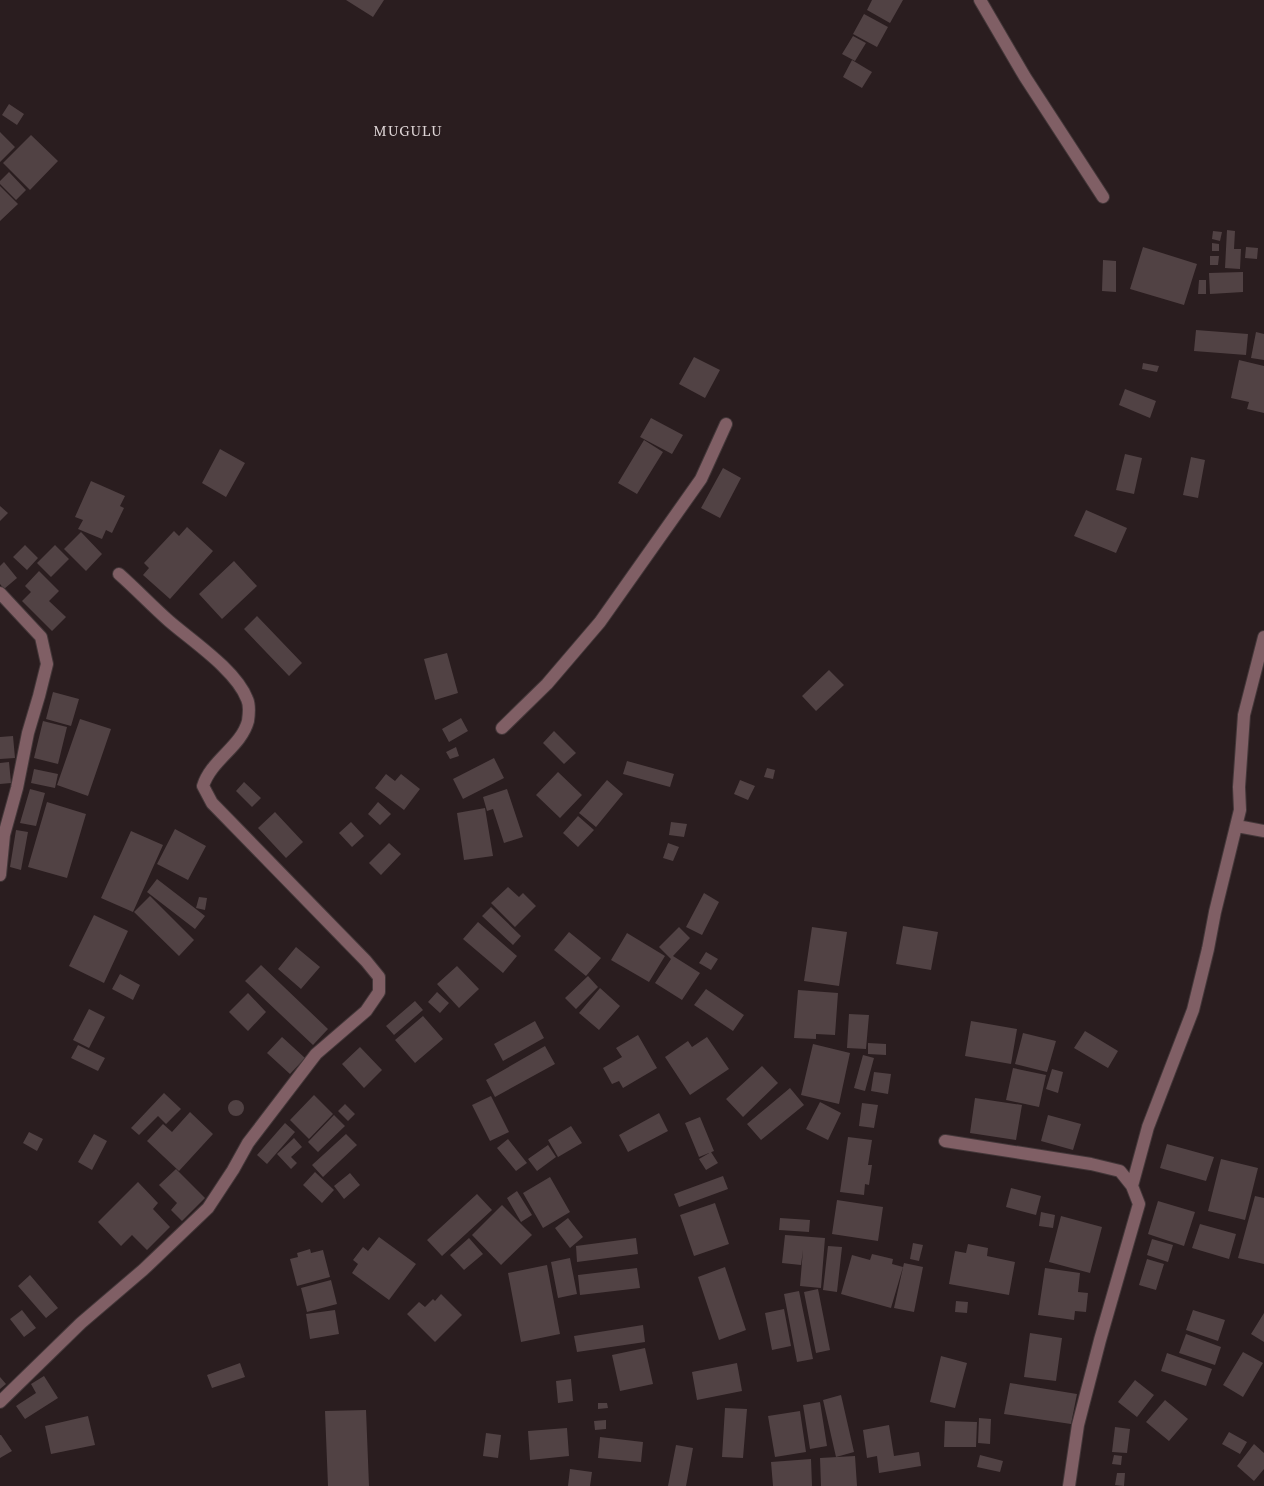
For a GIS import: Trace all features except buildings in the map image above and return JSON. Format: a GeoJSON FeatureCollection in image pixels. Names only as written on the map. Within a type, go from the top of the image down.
{"type":"FeatureCollection","features":[{"type":"Feature","properties":{"kind":"street"},"geometry":{"type":"LineString","coordinates":[[980,0],[1025,77],[1103,197]]}},
{"type":"Feature","properties":{"kind":"street"},"geometry":{"type":"LineString","coordinates":[[502,728],[547,684],[600,622],[701,478],[726,424]]}},
{"type":"Feature","properties":{"kind":"street"},"geometry":{"type":"LineString","coordinates":[[0,1402],[81,1323],[143,1270],[208,1208],[248,1144],[316,1054],[366,1011],[379,992],[379,977],[366,961],[212,803],[203,786],[220,758],[237,742],[247,723],[249,709],[244,693],[236,681],[215,660],[119,574]]}},
{"type":"Feature","properties":{"kind":"street"},"geometry":{"type":"LineString","coordinates":[[0,594],[41,636],[47,664],[28,733],[17,788],[4,835],[0,875]]}},
{"type":"Feature","properties":{"kind":"street"},"geometry":{"type":"LineString","coordinates":[[1132,1186],[1148,1127],[1193,1010],[1237,826],[1240,810],[1239,787],[1244,716],[1264,637]]}},
{"type":"Feature","properties":{"kind":"street"},"geometry":{"type":"LineString","coordinates":[[1237,826],[1264,831]]}},
{"type":"Feature","properties":{"kind":"street"},"geometry":{"type":"LineString","coordinates":[[945,1141],[1091,1164],[1120,1171],[1132,1186],[1139,1204],[1110,1302],[1078,1425],[1069,1486]]}},
{"type":"Feature","properties":{"kind":"district","name":"MUGULU"},"geometry":{"type":"Point","coordinates":[408,130]}}]}
